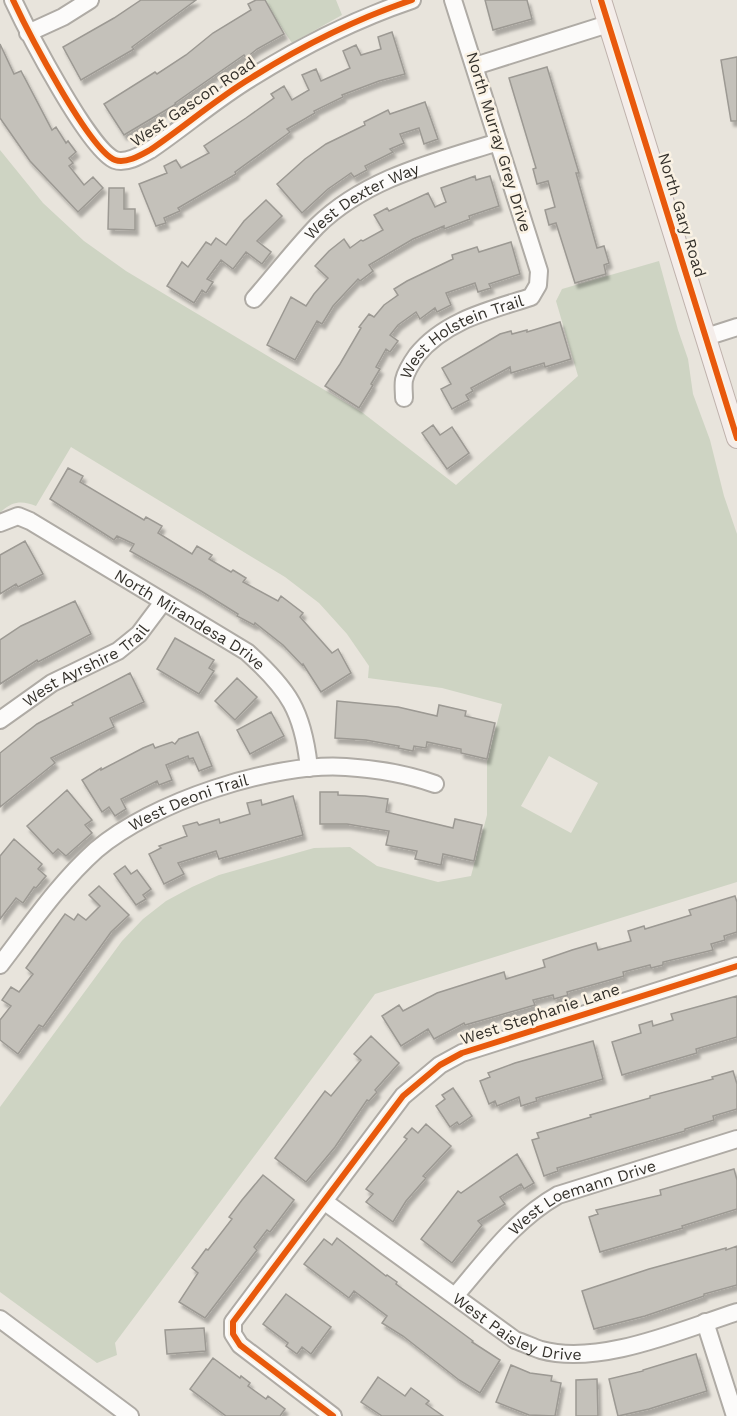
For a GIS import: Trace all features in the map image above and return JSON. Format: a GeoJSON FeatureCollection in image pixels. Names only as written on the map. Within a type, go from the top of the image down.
{"type":"FeatureCollection","features":[{"type":"Feature","properties":{"kind":"main road","name":"North Gary Road"},"geometry":{"type":"LineString","coordinates":[[601,0],[737,438]]}},
{"type":"Feature","properties":{"kind":"street"},"geometry":{"type":"LineString","coordinates":[[13,0],[28,33],[63,17],[90,0]]}},
{"type":"Feature","properties":{"kind":"street","name":"West Gascon Road"},"geometry":{"type":"LineString","coordinates":[[28,33],[86,131],[105,154],[118,161],[135,158],[150,150],[250,78],[297,51],[351,22],[412,0]]}},
{"type":"Feature","properties":{"kind":"street","name":"North Murray Grey Drive"},"geometry":{"type":"LineString","coordinates":[[453,0],[539,271],[538,285]]}},
{"type":"Feature","properties":{"kind":"street"},"geometry":{"type":"LineString","coordinates":[[475,66],[608,24]]}},
{"type":"Feature","properties":{"kind":"street","name":"West Dexter Way"},"geometry":{"type":"LineString","coordinates":[[254,299],[318,226],[351,199],[388,179],[498,142]]}},
{"type":"Feature","properties":{"kind":"street","name":"West Holstein Trail"},"geometry":{"type":"LineString","coordinates":[[404,398],[404,378],[410,364],[423,348],[444,331],[470,317],[531,297],[538,285]]}},
{"type":"Feature","properties":{"kind":"street"},"geometry":{"type":"LineString","coordinates":[[706,338],[737,327]]}},
{"type":"Feature","properties":{"kind":"street","name":"North Mirandesa Drive"},"geometry":{"type":"LineString","coordinates":[[0,523],[18,516],[30,521],[247,652],[288,695],[300,718],[306,738],[309,768]]}},
{"type":"Feature","properties":{"kind":"street","name":"West Ayrshire Trail"},"geometry":{"type":"LineString","coordinates":[[0,720],[52,683],[118,651],[139,634],[164,602]]}},
{"type":"Feature","properties":{"kind":"street","name":"West Deoni Trail"},"geometry":{"type":"LineString","coordinates":[[0,965],[66,880],[97,849],[136,823],[182,800],[259,777],[309,768],[345,767],[384,771],[435,784]]}},
{"type":"Feature","properties":{"kind":"street","name":"West Stephanie Lane"},"geometry":{"type":"LineString","coordinates":[[314,1410],[240,1345],[233,1334],[233,1322],[403,1096],[440,1065],[462,1053],[737,966]]}},
{"type":"Feature","properties":{"kind":"street","name":"West Loemann Drive"},"geometry":{"type":"LineString","coordinates":[[455,1296],[513,1228],[543,1203],[558,1195],[737,1138]]}},
{"type":"Feature","properties":{"kind":"street","name":"West Paisley Drive"},"geometry":{"type":"LineString","coordinates":[[325,1202],[515,1340],[542,1350],[596,1353],[621,1348],[737,1312]]}},
{"type":"Feature","properties":{"kind":"street"},"geometry":{"type":"LineString","coordinates":[[0,1319],[130,1416]]}},
{"type":"Feature","properties":{"kind":"street"},"geometry":{"type":"LineString","coordinates":[[705,1322],[735,1416]]}},
{"type":"Feature","properties":{"kind":"street"},"geometry":{"type":"LineString","coordinates":[[314,1410],[333,1416]]}},
{"type":"Feature","properties":{"kind":"green space"},"geometry":{"type":"Polygon","coordinates":[[[263,0],[336,0],[342,15],[292,43],[263,0]]]}},
{"type":"Feature","properties":{"kind":"green space"},"geometry":{"type":"Polygon","coordinates":[[[0,150],[43,203],[84,241],[126,271],[363,413],[456,485],[578,376],[556,301],[562,289],[659,261],[688,359],[693,394],[710,440],[724,496],[737,534],[737,882],[375,994],[115,1343],[117,1355],[97,1363],[0,1292],[0,1107],[122,941],[143,919],[166,901],[192,887],[219,875],[314,848],[350,847],[377,866],[438,882],[471,876],[487,815],[487,762],[502,704],[442,688],[368,678],[369,666],[347,634],[319,603],[285,577],[71,447],[36,506],[17,503],[8,506],[0,513],[0,150]],[[549,756],[521,806],[571,833],[598,783],[549,756]]]}},
{"type":"Feature","properties":{"kind":"building"},"geometry":{"type":"Polygon","coordinates":[[[141,0],[196,0],[132,47],[134,49],[81,80],[63,47],[141,0]]]}},
{"type":"Feature","properties":{"kind":"building"},"geometry":{"type":"Polygon","coordinates":[[[256,0],[265,0],[284,34],[246,58],[244,55],[176,104],[124,135],[104,104],[186,55],[213,33],[251,10],[248,4],[256,0]]]}},
{"type":"Feature","properties":{"kind":"building"},"geometry":{"type":"Polygon","coordinates":[[[485,0],[527,0],[532,19],[493,30],[485,0]]]}},
{"type":"Feature","properties":{"kind":"building"},"geometry":{"type":"Polygon","coordinates":[[[392,32],[405,74],[342,95],[343,97],[314,111],[315,113],[287,129],[290,132],[235,172],[236,174],[178,208],[180,211],[164,218],[166,223],[156,226],[139,184],[167,173],[164,166],[176,160],[181,168],[209,153],[204,146],[274,98],[271,94],[284,86],[292,100],[309,90],[302,75],[316,69],[321,81],[350,68],[343,51],[356,45],[361,55],[381,49],[378,37],[392,32]]]}},
{"type":"Feature","properties":{"kind":"building"},"geometry":{"type":"Polygon","coordinates":[[[0,44],[14,74],[21,71],[52,130],[56,127],[66,143],[68,141],[76,152],[69,158],[73,163],[69,166],[84,185],[93,177],[103,188],[78,212],[30,161],[0,118],[0,44]]]}},
{"type":"Feature","properties":{"kind":"building"},"geometry":{"type":"Polygon","coordinates":[[[737,57],[737,121],[731,121],[721,60],[737,57]]]}},
{"type":"Feature","properties":{"kind":"building"},"geometry":{"type":"Polygon","coordinates":[[[547,67],[579,173],[576,173],[597,248],[604,246],[609,263],[604,265],[606,274],[575,283],[556,223],[549,225],[545,210],[555,207],[548,181],[537,184],[533,169],[536,168],[509,78],[547,67]]]}},
{"type":"Feature","properties":{"kind":"building"},"geometry":{"type":"Polygon","coordinates":[[[425,102],[438,139],[424,144],[419,128],[400,134],[404,143],[390,149],[393,152],[365,166],[367,170],[354,177],[351,173],[328,189],[302,213],[277,184],[326,144],[365,125],[364,122],[388,110],[390,114],[425,102]]]}},
{"type":"Feature","properties":{"kind":"building"},"geometry":{"type":"Polygon","coordinates":[[[475,176],[476,180],[490,176],[499,206],[413,239],[369,265],[373,271],[360,281],[358,279],[333,306],[322,324],[317,321],[295,360],[267,345],[291,297],[306,306],[328,278],[315,266],[329,251],[344,239],[350,248],[383,230],[374,215],[387,208],[389,211],[428,193],[435,207],[446,202],[441,188],[475,176]]]}},
{"type":"Feature","properties":{"kind":"building"},"geometry":{"type":"Polygon","coordinates":[[[109,188],[124,188],[124,209],[135,209],[135,230],[108,229],[109,188]]]}},
{"type":"Feature","properties":{"kind":"building"},"geometry":{"type":"Polygon","coordinates":[[[266,200],[282,216],[257,241],[271,252],[262,264],[246,252],[233,269],[221,260],[207,279],[213,282],[206,293],[202,290],[194,303],[167,286],[182,262],[188,267],[206,242],[211,245],[216,238],[226,245],[244,221],[266,200]]]}},
{"type":"Feature","properties":{"kind":"building"},"geometry":{"type":"Polygon","coordinates":[[[511,242],[520,274],[489,284],[491,288],[478,292],[475,283],[446,293],[451,305],[437,312],[435,308],[420,319],[416,312],[398,325],[390,335],[398,341],[390,352],[386,349],[376,367],[380,369],[371,384],[373,385],[359,408],[325,386],[369,314],[374,317],[384,305],[398,295],[394,289],[453,259],[452,255],[477,247],[479,252],[511,242]]]}},
{"type":"Feature","properties":{"kind":"building"},"geometry":{"type":"Polygon","coordinates":[[[560,322],[571,359],[545,367],[544,363],[511,373],[510,367],[471,388],[473,391],[466,395],[469,400],[452,409],[441,389],[451,384],[442,368],[500,334],[511,331],[512,334],[527,330],[527,332],[560,322]]]}},
{"type":"Feature","properties":{"kind":"building"},"geometry":{"type":"Polygon","coordinates":[[[433,425],[440,435],[452,427],[469,453],[447,469],[422,433],[433,425]]]}},
{"type":"Feature","properties":{"kind":"building"},"geometry":{"type":"Polygon","coordinates":[[[68,468],[83,476],[80,482],[144,520],[146,517],[162,526],[158,533],[192,554],[197,546],[212,555],[209,559],[246,578],[243,582],[278,601],[281,596],[303,613],[300,617],[332,653],[338,649],[351,673],[321,692],[303,664],[255,623],[254,625],[237,616],[238,614],[201,591],[130,551],[134,544],[117,536],[114,540],[50,499],[68,468]]]}},
{"type":"Feature","properties":{"kind":"building"},"geometry":{"type":"Polygon","coordinates":[[[25,541],[43,574],[18,587],[16,584],[0,594],[0,555],[25,541]]]}},
{"type":"Feature","properties":{"kind":"building"},"geometry":{"type":"Polygon","coordinates":[[[75,601],[91,634],[38,662],[37,660],[0,684],[0,640],[21,626],[75,601]]]}},
{"type":"Feature","properties":{"kind":"building"},"geometry":{"type":"Polygon","coordinates":[[[175,638],[214,660],[209,668],[214,671],[199,694],[157,669],[175,638]]]}},
{"type":"Feature","properties":{"kind":"building"},"geometry":{"type":"Polygon","coordinates":[[[130,673],[144,702],[110,718],[114,727],[51,758],[55,763],[0,807],[0,753],[37,724],[130,673]]]}},
{"type":"Feature","properties":{"kind":"building"},"geometry":{"type":"Polygon","coordinates":[[[237,678],[257,697],[235,720],[215,701],[237,678]]]}},
{"type":"Feature","properties":{"kind":"building"},"geometry":{"type":"Polygon","coordinates":[[[337,701],[398,707],[437,716],[439,705],[466,711],[465,716],[495,723],[487,759],[461,753],[461,749],[427,742],[426,748],[414,746],[413,751],[366,740],[335,738],[337,701]]]}},
{"type":"Feature","properties":{"kind":"building"},"geometry":{"type":"Polygon","coordinates":[[[271,712],[284,736],[250,754],[237,730],[271,712]]]}},
{"type":"Feature","properties":{"kind":"building"},"geometry":{"type":"Polygon","coordinates":[[[198,732],[212,766],[199,771],[193,758],[189,759],[188,756],[166,765],[172,780],[159,785],[157,781],[121,799],[126,809],[115,816],[109,807],[102,812],[82,780],[101,768],[101,770],[143,748],[153,744],[155,748],[172,742],[175,744],[179,739],[198,732]]]}},
{"type":"Feature","properties":{"kind":"building"},"geometry":{"type":"Polygon","coordinates":[[[67,790],[92,820],[85,825],[92,833],[66,856],[58,849],[53,854],[27,826],[67,790]]]}},
{"type":"Feature","properties":{"kind":"building"},"geometry":{"type":"Polygon","coordinates":[[[320,792],[338,792],[338,795],[388,799],[386,812],[453,828],[455,819],[482,825],[474,861],[443,854],[441,865],[415,859],[417,851],[386,845],[389,831],[347,824],[320,824],[320,792]]]}},
{"type":"Feature","properties":{"kind":"building"},"geometry":{"type":"Polygon","coordinates":[[[293,796],[303,835],[219,859],[216,851],[178,863],[184,874],[164,884],[149,854],[161,848],[159,846],[187,836],[183,826],[197,822],[199,825],[219,819],[220,823],[250,814],[247,803],[261,800],[262,805],[293,796]]]}},
{"type":"Feature","properties":{"kind":"building"},"geometry":{"type":"Polygon","coordinates":[[[14,839],[42,864],[38,869],[46,876],[36,888],[34,887],[23,903],[16,898],[0,919],[0,856],[14,839]]]}},
{"type":"Feature","properties":{"kind":"building"},"geometry":{"type":"Polygon","coordinates":[[[125,866],[131,874],[137,870],[151,889],[143,895],[146,899],[136,905],[114,874],[125,866]]]}},
{"type":"Feature","properties":{"kind":"building"},"geometry":{"type":"Polygon","coordinates":[[[99,886],[129,915],[111,932],[43,1027],[39,1025],[18,1054],[0,1040],[0,1020],[11,1006],[2,1000],[11,987],[19,992],[33,974],[26,968],[65,914],[74,920],[78,914],[86,920],[100,906],[89,895],[99,886]]]}},
{"type":"Feature","properties":{"kind":"building"},"geometry":{"type":"Polygon","coordinates":[[[735,896],[737,932],[724,936],[725,940],[711,944],[713,950],[663,962],[663,965],[651,968],[650,965],[623,972],[624,976],[567,992],[568,995],[554,999],[553,995],[533,1000],[535,1005],[465,1025],[464,1023],[434,1039],[428,1029],[401,1046],[382,1016],[399,1005],[403,1011],[437,993],[504,972],[506,979],[545,967],[543,960],[572,950],[596,943],[598,950],[631,941],[628,931],[644,926],[645,929],[691,915],[689,910],[735,896]]]}},
{"type":"Feature","properties":{"kind":"building"},"geometry":{"type":"Polygon","coordinates":[[[737,996],[737,1037],[696,1049],[697,1053],[622,1075],[612,1042],[641,1033],[639,1025],[652,1021],[653,1026],[673,1020],[671,1014],[737,996]]]}},
{"type":"Feature","properties":{"kind":"building"},"geometry":{"type":"Polygon","coordinates":[[[371,1036],[399,1063],[375,1090],[377,1092],[369,1101],[367,1100],[335,1147],[306,1182],[275,1158],[325,1091],[331,1096],[361,1060],[354,1054],[371,1036]]]}},
{"type":"Feature","properties":{"kind":"building"},"geometry":{"type":"Polygon","coordinates":[[[593,1041],[603,1079],[536,1098],[537,1101],[521,1106],[519,1097],[497,1106],[495,1101],[489,1104],[480,1081],[490,1077],[488,1073],[593,1041]]]}},
{"type":"Feature","properties":{"kind":"building"},"geometry":{"type":"Polygon","coordinates":[[[733,1071],[737,1084],[737,1109],[713,1116],[714,1120],[685,1129],[685,1131],[557,1168],[558,1171],[544,1176],[532,1140],[539,1138],[537,1133],[733,1071]]]}},
{"type":"Feature","properties":{"kind":"building"},"geometry":{"type":"Polygon","coordinates":[[[453,1088],[472,1116],[459,1125],[457,1122],[450,1127],[436,1106],[445,1099],[442,1095],[453,1088]]]}},
{"type":"Feature","properties":{"kind":"building"},"geometry":{"type":"Polygon","coordinates":[[[426,1124],[451,1146],[423,1176],[426,1178],[406,1201],[393,1222],[366,1202],[373,1194],[366,1189],[407,1139],[404,1137],[412,1128],[418,1133],[426,1124]]]}},
{"type":"Feature","properties":{"kind":"building"},"geometry":{"type":"Polygon","coordinates":[[[517,1154],[534,1183],[524,1189],[521,1184],[500,1197],[505,1204],[478,1221],[482,1225],[452,1263],[421,1239],[458,1191],[461,1193],[517,1154]]]}},
{"type":"Feature","properties":{"kind":"building"},"geometry":{"type":"Polygon","coordinates":[[[734,1169],[737,1180],[737,1209],[682,1226],[683,1228],[600,1252],[589,1217],[598,1214],[596,1210],[661,1195],[660,1190],[734,1169]]]}},
{"type":"Feature","properties":{"kind":"building"},"geometry":{"type":"Polygon","coordinates":[[[263,1175],[294,1200],[270,1232],[267,1230],[254,1247],[257,1250],[205,1318],[179,1302],[198,1273],[192,1268],[232,1219],[229,1217],[263,1175]]]}},
{"type":"Feature","properties":{"kind":"building"},"geometry":{"type":"Polygon","coordinates":[[[337,1238],[472,1342],[500,1360],[480,1393],[382,1323],[387,1316],[354,1291],[349,1298],[304,1264],[324,1239],[332,1245],[337,1238]]]}},
{"type":"Feature","properties":{"kind":"building"},"geometry":{"type":"Polygon","coordinates":[[[737,1246],[737,1285],[704,1294],[704,1296],[645,1316],[594,1329],[582,1291],[649,1269],[737,1246]]]}},
{"type":"Feature","properties":{"kind":"building"},"geometry":{"type":"Polygon","coordinates":[[[286,1294],[331,1327],[311,1354],[302,1347],[297,1354],[286,1346],[288,1343],[263,1324],[286,1294]]]}},
{"type":"Feature","properties":{"kind":"building"},"geometry":{"type":"Polygon","coordinates":[[[204,1328],[206,1351],[167,1354],[165,1330],[204,1328]]]}},
{"type":"Feature","properties":{"kind":"building"},"geometry":{"type":"Polygon","coordinates":[[[696,1354],[707,1391],[618,1416],[609,1379],[696,1354]]]}},
{"type":"Feature","properties":{"kind":"building"},"geometry":{"type":"Polygon","coordinates":[[[213,1358],[240,1378],[241,1376],[250,1383],[248,1386],[266,1399],[268,1396],[285,1409],[280,1416],[226,1416],[190,1389],[213,1358]]]}},
{"type":"Feature","properties":{"kind":"building"},"geometry":{"type":"Polygon","coordinates":[[[511,1365],[530,1373],[552,1376],[551,1381],[561,1383],[555,1416],[529,1415],[496,1402],[511,1365]]]}},
{"type":"Feature","properties":{"kind":"building"},"geometry":{"type":"Polygon","coordinates":[[[378,1377],[405,1396],[411,1388],[429,1401],[426,1404],[443,1416],[382,1416],[361,1402],[378,1377]]]}},
{"type":"Feature","properties":{"kind":"building"},"geometry":{"type":"Polygon","coordinates":[[[597,1379],[598,1416],[576,1416],[576,1380],[597,1379]]]}},
{"type":"Feature","properties":{"kind":"cycle path"},"geometry":{"type":"LineString","coordinates":[[13,0],[75,113],[104,151],[119,161],[133,158],[150,150],[238,86],[290,55],[330,34],[412,0]]}},
{"type":"Feature","properties":{"kind":"cycle path"},"geometry":{"type":"LineString","coordinates":[[601,0],[737,438]]}},
{"type":"Feature","properties":{"kind":"cycle path"},"geometry":{"type":"LineString","coordinates":[[333,1416],[240,1345],[233,1334],[233,1322],[403,1096],[440,1065],[462,1053],[737,966]]}}]}
